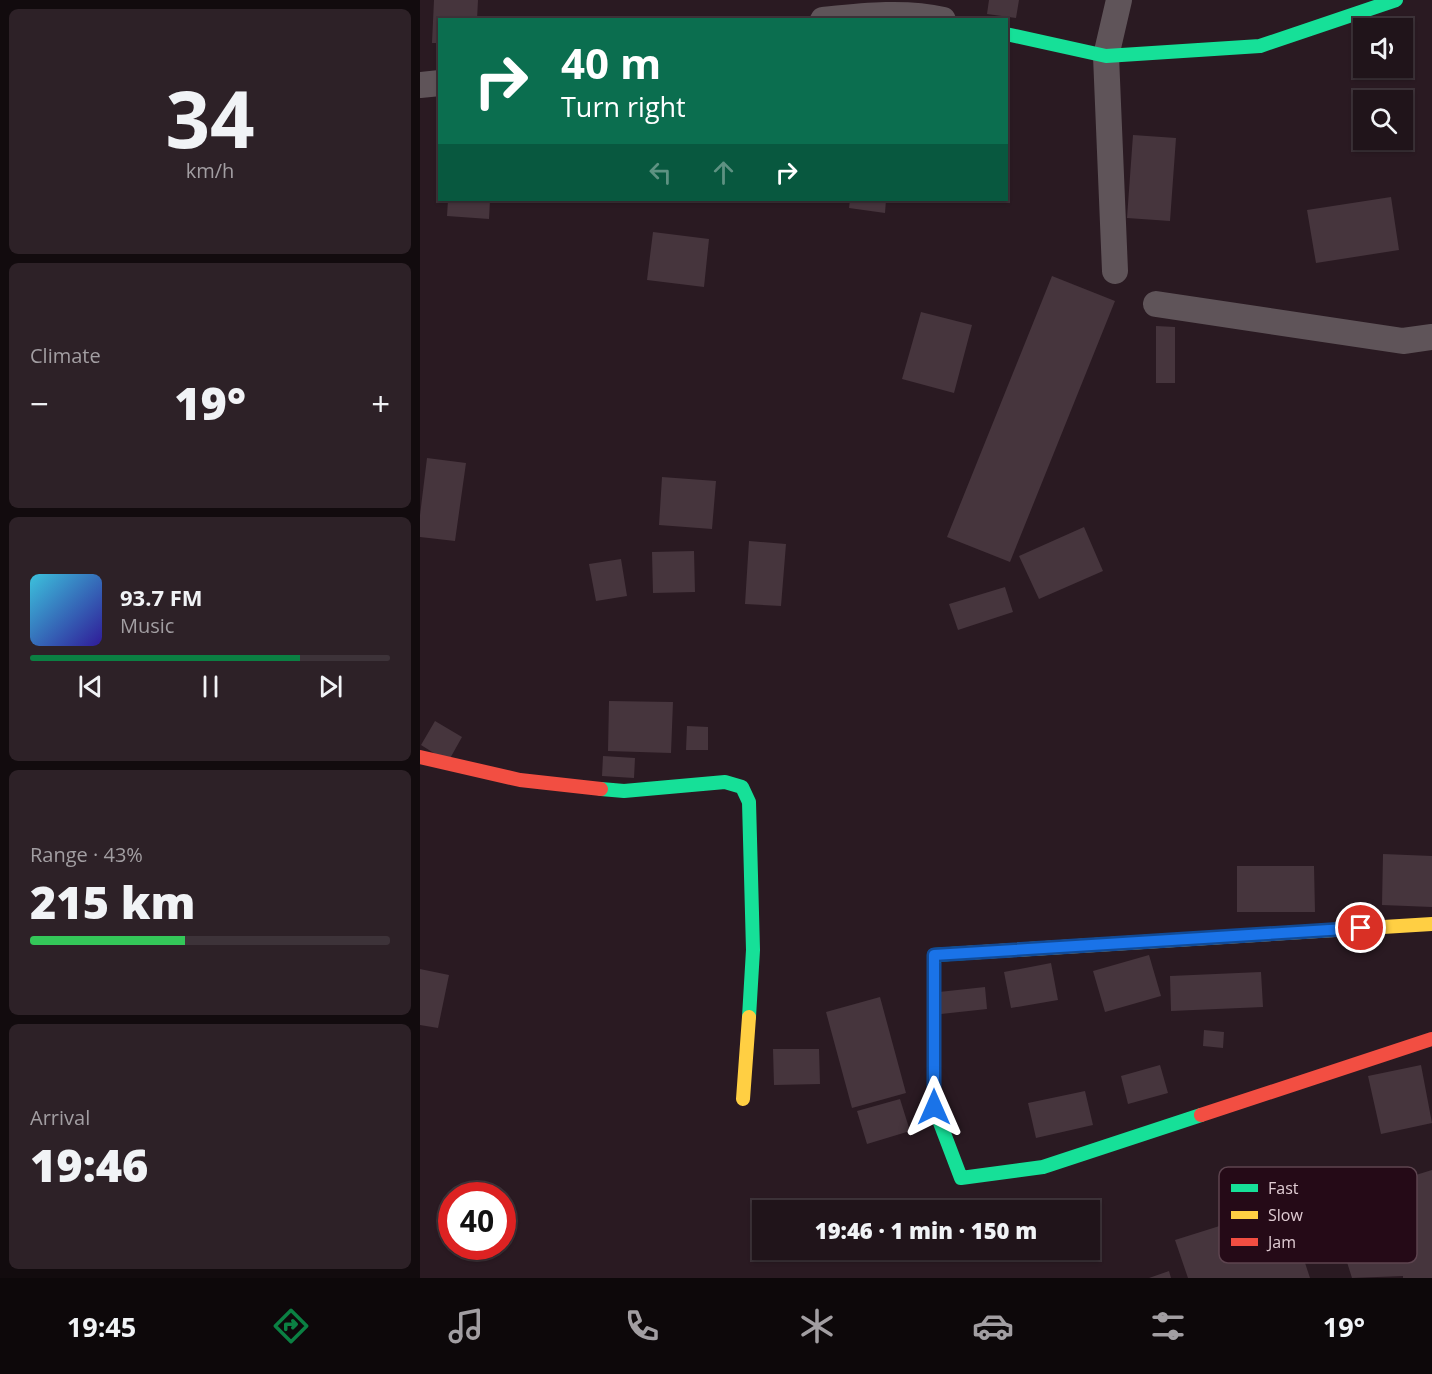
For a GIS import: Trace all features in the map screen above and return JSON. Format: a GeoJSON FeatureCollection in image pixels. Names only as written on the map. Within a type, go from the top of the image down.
{"type":"FeatureCollection","features":[{"type":"Feature","properties":{"kind":"street"},"geometry":{"type":"LineString","coordinates":[[1115,271],[1106,56],[1119,0]]}},
{"type":"Feature","properties":{"kind":"street"},"geometry":{"type":"LineString","coordinates":[[1008,34],[1106,56],[1260,46],[1396,0]]}},
{"type":"Feature","properties":{"kind":"street"},"geometry":{"type":"LineString","coordinates":[[844,18],[930,16],[936,18]]}},
{"type":"Feature","properties":{"kind":"street"},"geometry":{"type":"LineString","coordinates":[[420,85],[438,83]]}},
{"type":"Feature","properties":{"kind":"street"},"geometry":{"type":"LineString","coordinates":[[1156,304],[1403,341],[1432,337]]}},
{"type":"Feature","properties":{"kind":"street"},"geometry":{"type":"LineString","coordinates":[[420,757],[520,780],[624,791],[725,782],[742,787],[749,802],[753,950],[743,1099]]}},
{"type":"Feature","properties":{"kind":"street"},"geometry":{"type":"LineString","coordinates":[[1432,924],[934,955],[934,1107],[961,1179],[1043,1167],[1432,1039]]}},
{"type":"Feature","properties":{"kind":"building"},"geometry":{"type":"Polygon","coordinates":[[[434,0],[478,0],[477,18],[438,18],[438,43],[432,43],[434,0]]]}},
{"type":"Feature","properties":{"kind":"building"},"geometry":{"type":"Polygon","coordinates":[[[989,0],[1019,0],[1016,18],[987,14],[989,0]]]}},
{"type":"Feature","properties":{"kind":"building"},"geometry":{"type":"Polygon","coordinates":[[[1133,135],[1176,138],[1170,221],[1127,218],[1133,135]]]}},
{"type":"Feature","properties":{"kind":"building"},"geometry":{"type":"Polygon","coordinates":[[[1391,197],[1399,250],[1316,263],[1307,210],[1391,197]]]}},
{"type":"Feature","properties":{"kind":"building"},"geometry":{"type":"Polygon","coordinates":[[[448,201],[490,201],[489,219],[447,216],[448,201]]]}},
{"type":"Feature","properties":{"kind":"building"},"geometry":{"type":"Polygon","coordinates":[[[850,201],[886,201],[885,213],[849,208],[850,201]]]}},
{"type":"Feature","properties":{"kind":"building"},"geometry":{"type":"Polygon","coordinates":[[[653,232],[709,239],[704,287],[647,280],[653,232]]]}},
{"type":"Feature","properties":{"kind":"building"},"geometry":{"type":"Polygon","coordinates":[[[1052,276],[1115,301],[1010,562],[947,537],[1052,276]]]}},
{"type":"Feature","properties":{"kind":"building"},"geometry":{"type":"Polygon","coordinates":[[[921,312],[972,325],[954,393],[902,379],[921,312]]]}},
{"type":"Feature","properties":{"kind":"building"},"geometry":{"type":"Polygon","coordinates":[[[1156,326],[1175,327],[1175,383],[1156,383],[1156,326]]]}},
{"type":"Feature","properties":{"kind":"building"},"geometry":{"type":"Polygon","coordinates":[[[427,458],[466,463],[455,541],[420,537],[420,515],[427,458]]]}},
{"type":"Feature","properties":{"kind":"building"},"geometry":{"type":"Polygon","coordinates":[[[662,477],[716,481],[712,529],[659,525],[662,477]]]}},
{"type":"Feature","properties":{"kind":"building"},"geometry":{"type":"Polygon","coordinates":[[[1084,527],[1103,571],[1039,599],[1019,556],[1084,527]]]}},
{"type":"Feature","properties":{"kind":"building"},"geometry":{"type":"Polygon","coordinates":[[[749,541],[786,544],[781,606],[745,604],[749,541]]]}},
{"type":"Feature","properties":{"kind":"building"},"geometry":{"type":"Polygon","coordinates":[[[694,551],[695,592],[653,593],[652,552],[694,551]]]}},
{"type":"Feature","properties":{"kind":"building"},"geometry":{"type":"Polygon","coordinates":[[[621,559],[627,596],[596,601],[589,564],[621,559]]]}},
{"type":"Feature","properties":{"kind":"building"},"geometry":{"type":"Polygon","coordinates":[[[1005,587],[1013,612],[958,630],[949,604],[1005,587]]]}},
{"type":"Feature","properties":{"kind":"building"},"geometry":{"type":"Polygon","coordinates":[[[609,701],[673,702],[671,753],[608,751],[609,701]]]}},
{"type":"Feature","properties":{"kind":"building"},"geometry":{"type":"Polygon","coordinates":[[[435,721],[462,737],[448,762],[421,745],[435,721]]]}},
{"type":"Feature","properties":{"kind":"building"},"geometry":{"type":"Polygon","coordinates":[[[687,726],[708,727],[708,750],[686,750],[687,726]]]}},
{"type":"Feature","properties":{"kind":"building"},"geometry":{"type":"Polygon","coordinates":[[[603,756],[635,758],[634,778],[602,776],[603,756]]]}},
{"type":"Feature","properties":{"kind":"building"},"geometry":{"type":"Polygon","coordinates":[[[1383,854],[1432,856],[1432,907],[1382,905],[1383,854]]]}},
{"type":"Feature","properties":{"kind":"building"},"geometry":{"type":"Polygon","coordinates":[[[1237,866],[1314,866],[1315,912],[1237,912],[1237,866]]]}},
{"type":"Feature","properties":{"kind":"building"},"geometry":{"type":"Polygon","coordinates":[[[1149,955],[1161,996],[1105,1012],[1093,971],[1149,955]]]}},
{"type":"Feature","properties":{"kind":"building"},"geometry":{"type":"Polygon","coordinates":[[[1051,963],[1058,1000],[1011,1008],[1004,972],[1051,963]]]}},
{"type":"Feature","properties":{"kind":"building"},"geometry":{"type":"Polygon","coordinates":[[[420,969],[449,975],[438,1028],[420,1025],[420,969]]]}},
{"type":"Feature","properties":{"kind":"building"},"geometry":{"type":"Polygon","coordinates":[[[1261,972],[1263,1007],[1171,1011],[1170,976],[1261,972]]]}},
{"type":"Feature","properties":{"kind":"building"},"geometry":{"type":"Polygon","coordinates":[[[985,987],[987,1009],[941,1014],[939,992],[985,987]]]}},
{"type":"Feature","properties":{"kind":"building"},"geometry":{"type":"Polygon","coordinates":[[[880,997],[906,1093],[852,1108],[826,1012],[880,997]]]}},
{"type":"Feature","properties":{"kind":"building"},"geometry":{"type":"Polygon","coordinates":[[[1204,1030],[1224,1032],[1223,1048],[1203,1046],[1204,1030]]]}},
{"type":"Feature","properties":{"kind":"building"},"geometry":{"type":"Polygon","coordinates":[[[773,1049],[819,1049],[820,1084],[774,1085],[773,1049]]]}},
{"type":"Feature","properties":{"kind":"building"},"geometry":{"type":"Polygon","coordinates":[[[1160,1065],[1168,1093],[1128,1104],[1121,1076],[1160,1065]]]}},
{"type":"Feature","properties":{"kind":"building"},"geometry":{"type":"Polygon","coordinates":[[[1421,1065],[1432,1123],[1381,1134],[1368,1076],[1421,1065]]]}},
{"type":"Feature","properties":{"kind":"building"},"geometry":{"type":"Polygon","coordinates":[[[1085,1091],[1093,1125],[1036,1138],[1028,1103],[1085,1091]]]}},
{"type":"Feature","properties":{"kind":"building"},"geometry":{"type":"Polygon","coordinates":[[[900,1099],[910,1131],[867,1144],[857,1111],[900,1099]]]}},
{"type":"Feature","properties":{"kind":"building"},"geometry":{"type":"Polygon","coordinates":[[[1432,1170],[1432,1278],[1403,1278],[1403,1276],[1352,1278],[1347,1263],[1417,1263],[1417,1175],[1432,1170]]]}},
{"type":"Feature","properties":{"kind":"building"},"geometry":{"type":"Polygon","coordinates":[[[1219,1226],[1219,1263],[1305,1263],[1310,1278],[1188,1278],[1175,1240],[1219,1226]]]}},
{"type":"Feature","properties":{"kind":"building"},"geometry":{"type":"Polygon","coordinates":[[[1169,1271],[1171,1278],[1149,1278],[1169,1271]]]}},
{"type":"Feature","properties":{"kind":"traffic: fast"},"geometry":{"type":"LineString","coordinates":[[1008,34],[1106,56],[1260,46],[1396,0]]}},
{"type":"Feature","properties":{"kind":"traffic: fast"},"geometry":{"type":"LineString","coordinates":[[601,789],[624,791],[725,782],[742,787],[749,802],[753,950],[749,1017]]}},
{"type":"Feature","properties":{"kind":"traffic: fast"},"geometry":{"type":"LineString","coordinates":[[966,953],[934,955],[934,1107],[961,1178],[1043,1167],[1201,1115]]}},
{"type":"Feature","properties":{"kind":"traffic: slow"},"geometry":{"type":"LineString","coordinates":[[966,953],[1432,924]]}},
{"type":"Feature","properties":{"kind":"traffic: slow"},"geometry":{"type":"LineString","coordinates":[[743,1099],[749,1017]]}},
{"type":"Feature","properties":{"kind":"traffic: jam"},"geometry":{"type":"LineString","coordinates":[[420,757],[520,780],[601,789]]}},
{"type":"Feature","properties":{"kind":"traffic: jam"},"geometry":{"type":"LineString","coordinates":[[1201,1115],[1432,1039]]}},
{"type":"Feature","properties":{"kind":"route"},"geometry":{"type":"LineString","coordinates":[[934,1107],[934,955],[1361,928]]}}]}
